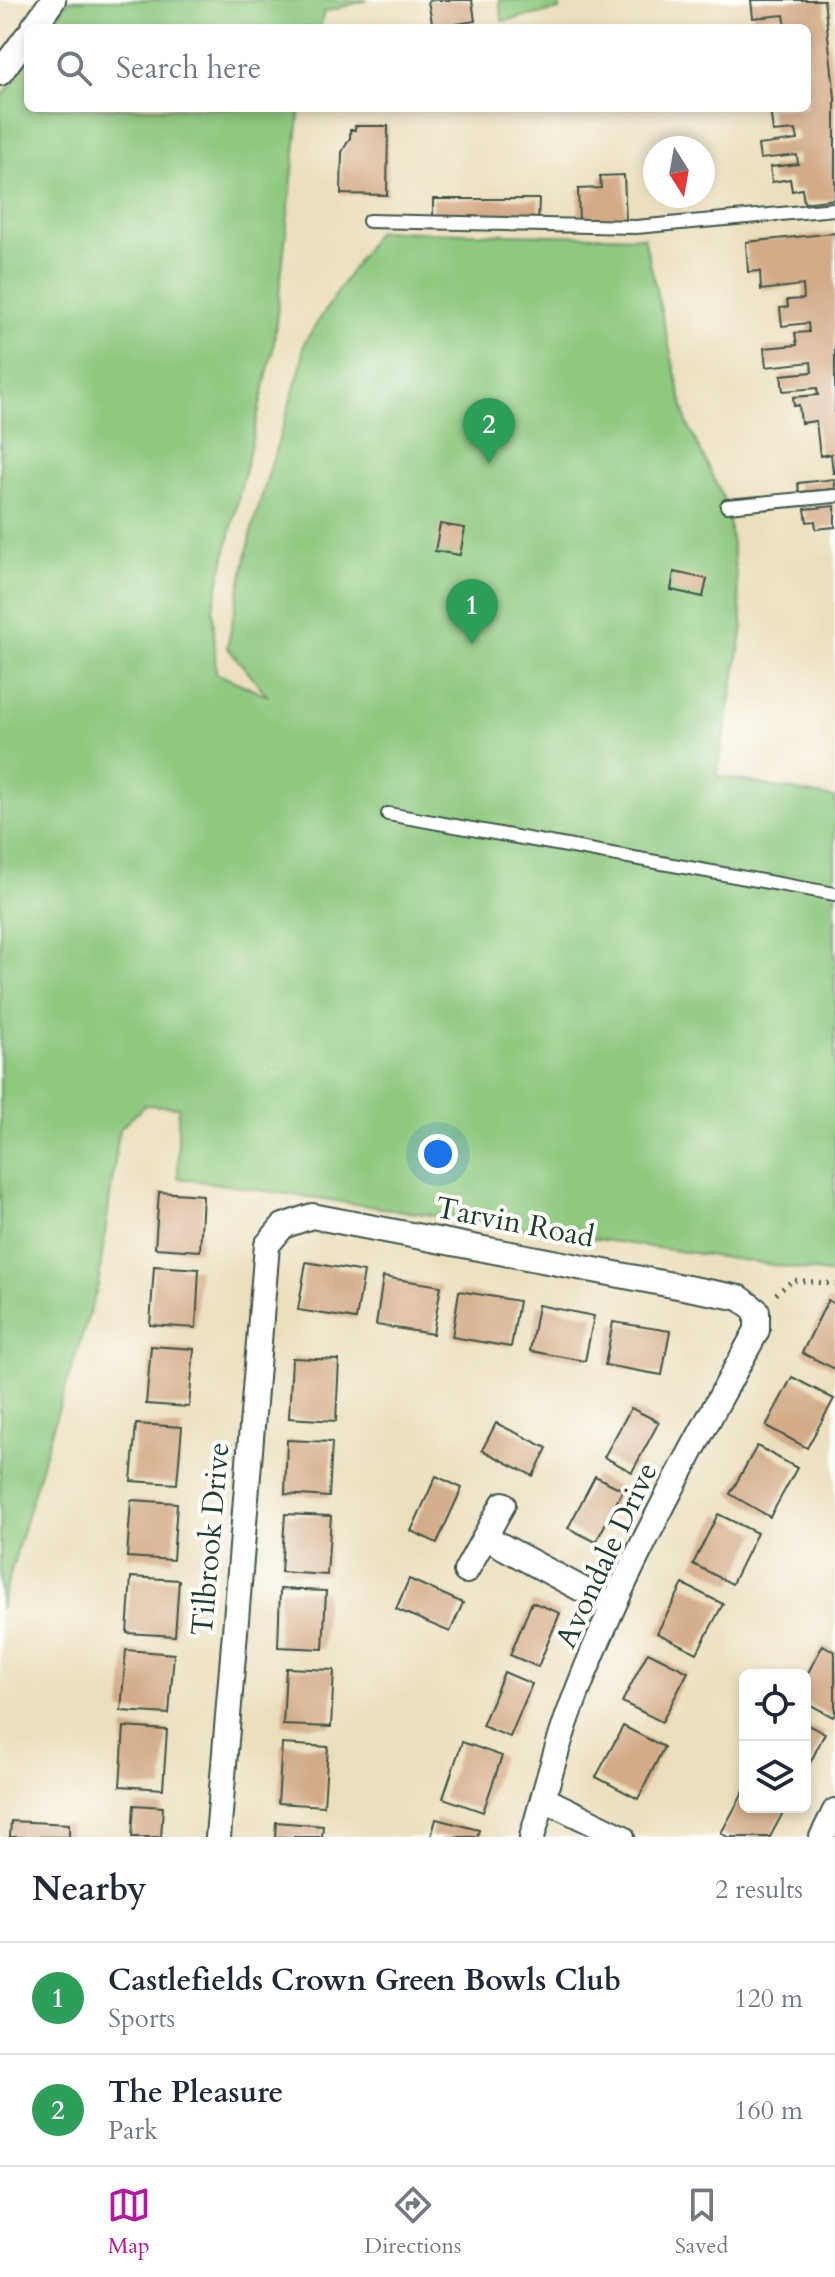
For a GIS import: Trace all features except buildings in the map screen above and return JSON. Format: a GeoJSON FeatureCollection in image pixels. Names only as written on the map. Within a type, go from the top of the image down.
{"type":"FeatureCollection","features":[{"type":"Feature","properties":{"kind":"street"},"geometry":{"type":"LineString","coordinates":[[36,24],[53,0]]}},
{"type":"Feature","properties":{"kind":"street"},"geometry":{"type":"LineString","coordinates":[[0,73],[24,40]]}},
{"type":"Feature","properties":{"kind":"street","name":"Tarvin Road"},"geometry":{"type":"LineString","coordinates":[[267,1245],[283,1226],[312,1216],[740,1298],[757,1311]]}},
{"type":"Feature","properties":{"kind":"street","name":"Tilbrook Drive"},"geometry":{"type":"LineString","coordinates":[[218,1837],[267,1245]]}},
{"type":"Feature","properties":{"kind":"street","name":"Avondale Drive"},"geometry":{"type":"LineString","coordinates":[[532,1837],[570,1710],[613,1606],[677,1478],[757,1330],[757,1311]]}},
{"type":"Feature","properties":{"kind":"street"},"geometry":{"type":"LineString","coordinates":[[466,1571],[503,1504]]}},
{"type":"Feature","properties":{"kind":"street"},"geometry":{"type":"LineString","coordinates":[[485,1537],[613,1606]]}},
{"type":"Feature","properties":{"kind":"street"},"geometry":{"type":"LineString","coordinates":[[544,1799],[622,1837]]}},
{"type":"Feature","properties":{"kind":"street"},"geometry":{"type":"LineString","coordinates":[[822,1837],[835,1811]]}},
{"type":"Feature","properties":{"kind":"lane"},"geometry":{"type":"LineString","coordinates":[[369,221],[636,227],[835,209]]}},
{"type":"Feature","properties":{"kind":"lane"},"geometry":{"type":"LineString","coordinates":[[727,506],[835,496]]}},
{"type":"Feature","properties":{"kind":"lane"},"geometry":{"type":"LineString","coordinates":[[388,814],[835,894]]}},
{"type":"Feature","properties":{"kind":"path"},"geometry":{"type":"LineString","coordinates":[[757,1311],[793,1280],[835,1284]]}},
{"type":"Feature","properties":{"kind":"green space"},"geometry":{"type":"Polygon","coordinates":[[[69,0],[368,0],[324,12],[321,24],[52,24],[69,0]]]}},
{"type":"Feature","properties":{"kind":"green space"},"geometry":{"type":"Polygon","coordinates":[[[499,0],[559,0],[560,10],[502,21],[499,0]]]}},
{"type":"Feature","properties":{"kind":"green space"},"geometry":{"type":"Polygon","coordinates":[[[24,64],[24,112],[300,112],[273,349],[213,608],[216,673],[268,696],[227,647],[253,525],[301,366],[304,343],[377,231],[644,237],[687,423],[727,506],[743,628],[717,776],[835,798],[835,1274],[178,1178],[178,1107],[145,1105],[119,1130],[98,1286],[0,1609],[0,100],[24,64]]]}},
{"type":"Feature","properties":{"kind":"place","name":"The Pleasure"},"geometry":{"type":"Point","coordinates":[489,464]}},
{"type":"Feature","properties":{"kind":"place","name":"Castlefields Crown Green Bowls Club"},"geometry":{"type":"Point","coordinates":[472,645]}}]}
